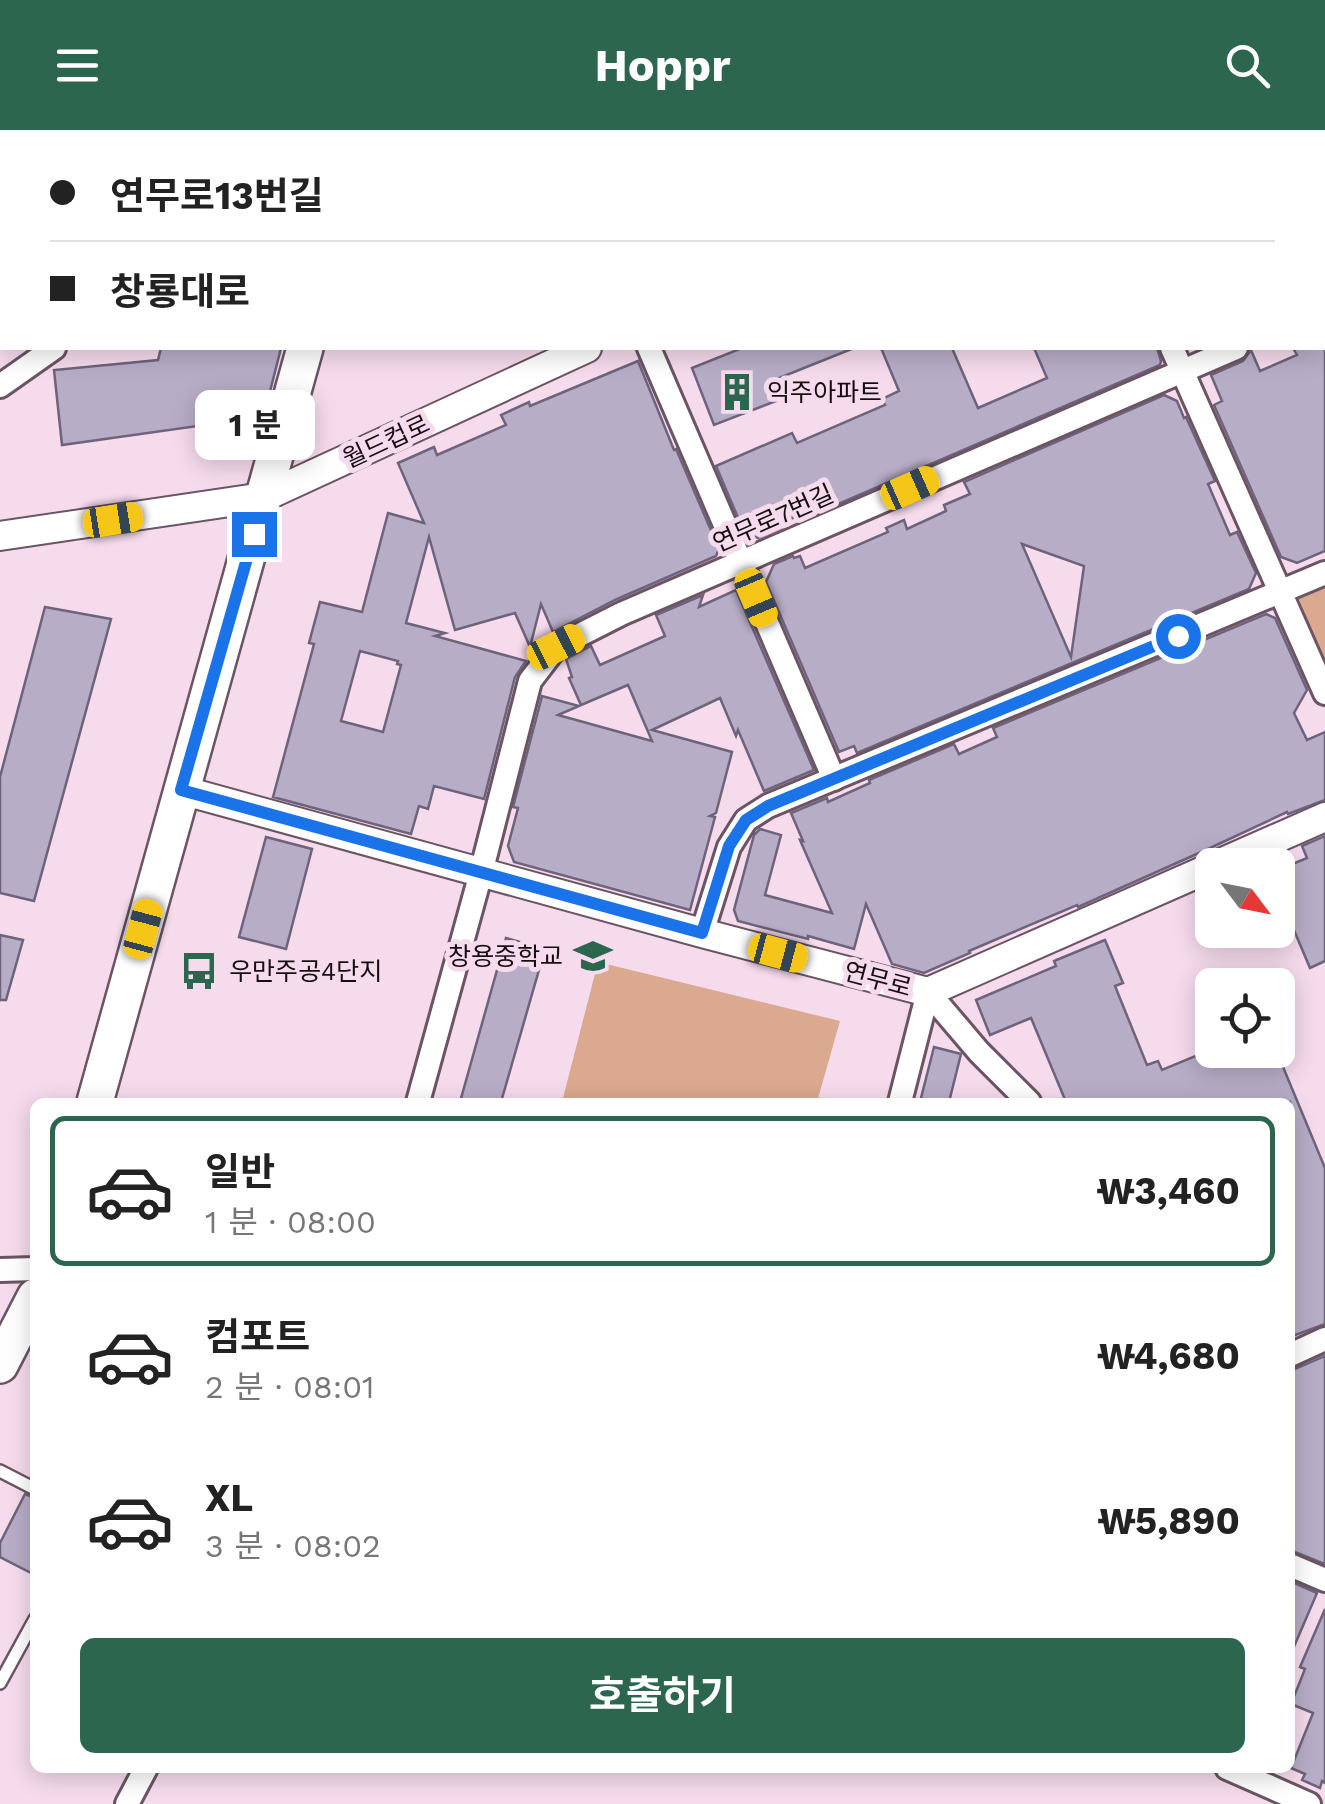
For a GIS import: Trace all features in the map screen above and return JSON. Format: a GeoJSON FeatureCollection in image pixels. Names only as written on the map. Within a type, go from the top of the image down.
{"type":"FeatureCollection","features":[{"type":"Feature","properties":{"kind":"main road"},"geometry":{"type":"LineString","coordinates":[[97,1098],[303,350]]}},
{"type":"Feature","properties":{"kind":"main road"},"geometry":{"type":"LineString","coordinates":[[0,1365],[30,1307]]}},
{"type":"Feature","properties":{"kind":"street"},"geometry":{"type":"LineString","coordinates":[[0,386],[51,350]]}},
{"type":"Feature","properties":{"kind":"street","name":"월드컵로"},"geometry":{"type":"LineString","coordinates":[[0,536],[264,497],[583,350]]}},
{"type":"Feature","properties":{"kind":"street"},"geometry":{"type":"LineString","coordinates":[[650,350],[834,779]]}},
{"type":"Feature","properties":{"kind":"street"},"geometry":{"type":"LineString","coordinates":[[1173,350],[1325,693]]}},
{"type":"Feature","properties":{"kind":"street","name":"연무로7번길"},"geometry":{"type":"LineString","coordinates":[[419,1098],[530,680],[556,647],[621,614],[1231,350]]}},
{"type":"Feature","properties":{"kind":"street"},"geometry":{"type":"LineString","coordinates":[[702,933],[729,846],[746,820],[768,806],[1325,573]]}},
{"type":"Feature","properties":{"kind":"street","name":"연무로"},"geometry":{"type":"LineString","coordinates":[[181,790],[928,992],[1195,874]]}},
{"type":"Feature","properties":{"kind":"street","name":"연무로"},"geometry":{"type":"LineString","coordinates":[[1255,848],[1325,817]]}},
{"type":"Feature","properties":{"kind":"street"},"geometry":{"type":"LineString","coordinates":[[901,1098],[928,992]]}},
{"type":"Feature","properties":{"kind":"street"},"geometry":{"type":"LineString","coordinates":[[928,992],[1025,1098]]}},
{"type":"Feature","properties":{"kind":"street"},"geometry":{"type":"LineString","coordinates":[[0,1270],[30,1269]]}},
{"type":"Feature","properties":{"kind":"street"},"geometry":{"type":"LineString","coordinates":[[1295,1354],[1325,1339]]}},
{"type":"Feature","properties":{"kind":"street"},"geometry":{"type":"LineString","coordinates":[[1295,1567],[1325,1580]]}},
{"type":"Feature","properties":{"kind":"street"},"geometry":{"type":"LineString","coordinates":[[127,1804],[143,1773]]}},
{"type":"Feature","properties":{"kind":"street"},"geometry":{"type":"LineString","coordinates":[[1239,1773],[1310,1804]]}},
{"type":"Feature","properties":{"kind":"lane"},"geometry":{"type":"LineString","coordinates":[[0,1471],[30,1486]]}},
{"type":"Feature","properties":{"kind":"lane"},"geometry":{"type":"LineString","coordinates":[[0,1684],[30,1628]]}},
{"type":"Feature","properties":{"kind":"shaded area"},"geometry":{"type":"Polygon","coordinates":[[[1325,580],[1325,667],[1297,594],[1325,580]]]}},
{"type":"Feature","properties":{"kind":"shaded area"},"geometry":{"type":"Polygon","coordinates":[[[598,962],[840,1021],[818,1098],[563,1098],[598,962]]]}},
{"type":"Feature","properties":{"kind":"building"},"geometry":{"type":"Polygon","coordinates":[[[160,350],[280,350],[264,415],[205,401],[198,426],[62,445],[54,370],[158,360],[160,350]]]}},
{"type":"Feature","properties":{"kind":"building","name":"익주아파트"},"geometry":{"type":"Polygon","coordinates":[[[737,350],[849,350],[769,382],[776,401],[714,425],[692,368],[737,350]]]}},
{"type":"Feature","properties":{"kind":"building"},"geometry":{"type":"Polygon","coordinates":[[[882,350],[953,350],[978,408],[1047,378],[1035,350],[1158,350],[1161,361],[1160,365],[836,505],[834,500],[779,524],[781,528],[758,538],[745,534],[716,466],[792,433],[797,443],[885,405],[882,399],[899,391],[882,350]]]}},
{"type":"Feature","properties":{"kind":"building"},"geometry":{"type":"Polygon","coordinates":[[[1251,350],[1260,371],[1297,355],[1294,350],[1325,350],[1325,551],[1297,563],[1281,557],[1214,405],[1222,401],[1211,375],[1243,361],[1251,350]]]}},
{"type":"Feature","properties":{"kind":"building"},"geometry":{"type":"Polygon","coordinates":[[[638,361],[719,549],[716,556],[553,632],[541,604],[530,647],[515,613],[455,630],[429,537],[406,623],[445,633],[435,636],[526,661],[515,677],[484,799],[434,786],[428,809],[419,806],[411,834],[273,797],[314,644],[309,643],[320,602],[362,612],[388,513],[424,523],[398,463],[434,447],[437,455],[506,425],[501,415],[529,402],[530,406],[638,361]],[[360,651],[341,721],[383,732],[401,665],[360,651]]]}},
{"type":"Feature","properties":{"kind":"building"},"geometry":{"type":"Polygon","coordinates":[[[1164,395],[1177,401],[1186,417],[1215,481],[1208,484],[1230,535],[1237,532],[1256,573],[1249,589],[857,753],[854,746],[839,752],[766,582],[774,564],[800,556],[805,568],[888,532],[886,528],[904,520],[907,529],[946,511],[944,505],[970,494],[964,482],[1164,395]],[[1022,544],[1071,657],[1084,566],[1022,544]]]}},
{"type":"Feature","properties":{"kind":"building"},"geometry":{"type":"Polygon","coordinates":[[[736,590],[814,770],[764,791],[720,698],[652,730],[732,752],[716,813],[710,816],[715,817],[690,910],[514,862],[508,846],[518,808],[513,807],[542,696],[579,706],[558,715],[652,741],[628,685],[581,705],[569,678],[572,677],[566,659],[591,646],[600,665],[665,636],[656,615],[703,595],[699,607],[736,590]]]}},
{"type":"Feature","properties":{"kind":"building"},"geometry":{"type":"Polygon","coordinates":[[[45,607],[111,619],[34,901],[0,893],[0,777],[45,607]]]}},
{"type":"Feature","properties":{"kind":"building"},"geometry":{"type":"Polygon","coordinates":[[[1266,614],[1275,618],[1307,690],[1294,713],[1307,740],[1325,732],[1325,800],[1287,812],[1210,848],[1195,848],[1195,855],[924,973],[892,964],[866,904],[854,949],[738,921],[734,910],[754,835],[760,829],[781,835],[765,895],[832,913],[791,813],[827,798],[828,802],[954,744],[959,754],[997,737],[993,728],[1266,614]]]}},
{"type":"Feature","properties":{"kind":"building"},"geometry":{"type":"Polygon","coordinates":[[[1325,836],[1325,961],[1310,968],[1295,933],[1295,863],[1307,858],[1302,846],[1325,836]]]}},
{"type":"Feature","properties":{"kind":"building"},"geometry":{"type":"Polygon","coordinates":[[[266,837],[312,849],[286,949],[239,937],[266,837]]]}},
{"type":"Feature","properties":{"kind":"building"},"geometry":{"type":"Polygon","coordinates":[[[0,935],[23,940],[6,1000],[0,1000],[0,935]]]}},
{"type":"Feature","properties":{"kind":"building"},"geometry":{"type":"Polygon","coordinates":[[[506,938],[545,949],[502,1098],[461,1098],[506,938]]]}},
{"type":"Feature","properties":{"kind":"building"},"geometry":{"type":"Polygon","coordinates":[[[1105,940],[1123,983],[1115,986],[1147,1065],[1158,1061],[1162,1070],[1195,1056],[1195,1068],[1283,1068],[1325,1168],[1325,1324],[1295,1335],[1295,1098],[1064,1098],[1031,1018],[990,1035],[976,1000],[1056,966],[1054,961],[1105,940]]]}},
{"type":"Feature","properties":{"kind":"building"},"geometry":{"type":"Polygon","coordinates":[[[934,1047],[961,1054],[950,1098],[921,1098],[934,1047]]]}},
{"type":"Feature","properties":{"kind":"building"},"geometry":{"type":"Polygon","coordinates":[[[1325,1356],[1325,1564],[1295,1552],[1295,1369],[1325,1356]]]}},
{"type":"Feature","properties":{"kind":"building"},"geometry":{"type":"Polygon","coordinates":[[[25,1494],[30,1496],[30,1572],[0,1557],[0,1543],[25,1494]]]}},
{"type":"Feature","properties":{"kind":"building"},"geometry":{"type":"Polygon","coordinates":[[[1295,1583],[1317,1593],[1295,1644],[1295,1583]]]}},
{"type":"Feature","properties":{"kind":"building"},"geometry":{"type":"Polygon","coordinates":[[[1325,1609],[1325,1783],[1322,1781],[1320,1788],[1302,1780],[1305,1774],[1295,1770],[1295,1758],[1313,1713],[1295,1706],[1295,1694],[1305,1669],[1300,1667],[1325,1609]]]}},
{"type":"Feature","properties":{"kind":"place","name":"익주아파트"},"geometry":{"type":"Point","coordinates":[737,392]}},
{"type":"Feature","properties":{"kind":"place","name":"창용중학교"},"geometry":{"type":"Point","coordinates":[593,956]}},
{"type":"Feature","properties":{"kind":"place","name":"우만주공4단지"},"geometry":{"type":"Point","coordinates":[199,971]}},
{"type":"Feature","properties":{"kind":"route"},"geometry":{"type":"LineString","coordinates":[[254,534],[181,790],[702,933],[729,846],[746,820],[768,806],[1178,636]]}}]}
